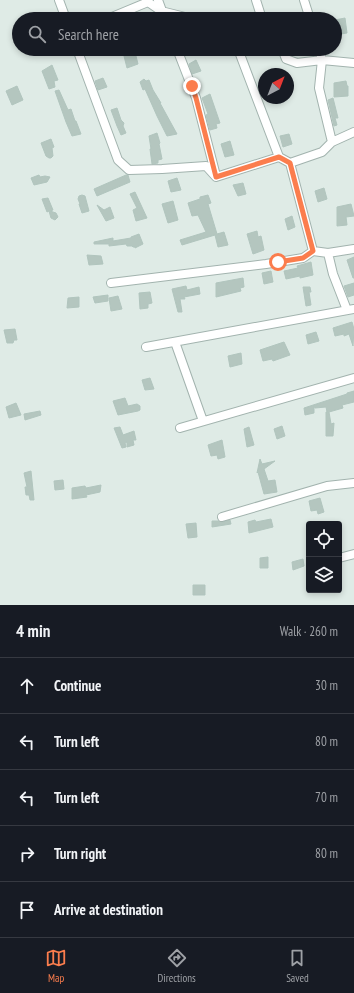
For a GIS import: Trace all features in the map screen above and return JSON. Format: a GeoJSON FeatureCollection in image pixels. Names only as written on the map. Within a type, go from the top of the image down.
{"type":"FeatureCollection","features":[{"type":"Feature","properties":{"kind":"street"},"geometry":{"type":"LineString","coordinates":[[59,0],[63,12]]}},
{"type":"Feature","properties":{"kind":"street"},"geometry":{"type":"LineString","coordinates":[[158,0],[161,11]]}},
{"type":"Feature","properties":{"kind":"street"},"geometry":{"type":"LineString","coordinates":[[256,0],[260,12]]}},
{"type":"Feature","properties":{"kind":"street"},"geometry":{"type":"LineString","coordinates":[[304,0],[308,12]]}},
{"type":"Feature","properties":{"kind":"street"},"geometry":{"type":"LineString","coordinates":[[124,12],[148,2],[165,12]]}},
{"type":"Feature","properties":{"kind":"street"},"geometry":{"type":"LineString","coordinates":[[80,56],[118,160],[129,170],[206,166],[216,177]]}},
{"type":"Feature","properties":{"kind":"street"},"geometry":{"type":"LineString","coordinates":[[180,56],[196,98],[216,177]]}},
{"type":"Feature","properties":{"kind":"street"},"geometry":{"type":"LineString","coordinates":[[241,56],[279,157],[290,163],[313,251]]}},
{"type":"Feature","properties":{"kind":"street"},"geometry":{"type":"LineString","coordinates":[[285,56],[286,59],[297,63],[322,60],[354,63]]}},
{"type":"Feature","properties":{"kind":"street"},"geometry":{"type":"LineString","coordinates":[[321,56],[322,60],[319,88],[332,142]]}},
{"type":"Feature","properties":{"kind":"street"},"geometry":{"type":"LineString","coordinates":[[290,163],[322,152],[332,142],[354,132]]}},
{"type":"Feature","properties":{"kind":"street"},"geometry":{"type":"LineString","coordinates":[[216,177],[279,157]]}},
{"type":"Feature","properties":{"kind":"street"},"geometry":{"type":"LineString","coordinates":[[111,283],[266,264],[303,258],[313,251],[328,253],[354,249]]}},
{"type":"Feature","properties":{"kind":"street"},"geometry":{"type":"LineString","coordinates":[[146,348],[351,310],[333,274],[328,253]]}},
{"type":"Feature","properties":{"kind":"street"},"geometry":{"type":"LineString","coordinates":[[175,342],[204,421]]}},
{"type":"Feature","properties":{"kind":"street"},"geometry":{"type":"LineString","coordinates":[[180,428],[354,378]]}},
{"type":"Feature","properties":{"kind":"street"},"geometry":{"type":"LineString","coordinates":[[222,517],[327,486],[354,483]]}},
{"type":"Feature","properties":{"kind":"street"},"geometry":{"type":"LineString","coordinates":[[342,557],[354,554]]}},
{"type":"Feature","properties":{"kind":"building"},"geometry":{"type":"Polygon","coordinates":[[[345,18],[347,33],[342,34],[342,19],[345,18]]]}},
{"type":"Feature","properties":{"kind":"building"},"geometry":{"type":"Polygon","coordinates":[[[124,56],[136,56],[138,64],[127,68],[124,56]]]}},
{"type":"Feature","properties":{"kind":"building"},"geometry":{"type":"Polygon","coordinates":[[[196,60],[201,71],[192,74],[189,64],[196,60]]]}},
{"type":"Feature","properties":{"kind":"building"},"geometry":{"type":"Polygon","coordinates":[[[52,65],[58,80],[54,81],[55,87],[49,89],[42,71],[52,65]]]}},
{"type":"Feature","properties":{"kind":"building"},"geometry":{"type":"Polygon","coordinates":[[[103,78],[107,87],[98,90],[95,81],[103,78]]]}},
{"type":"Feature","properties":{"kind":"building"},"geometry":{"type":"Polygon","coordinates":[[[144,79],[146,81],[149,80],[177,134],[167,136],[145,89],[143,90],[140,82],[144,79]]]}},
{"type":"Feature","properties":{"kind":"building"},"geometry":{"type":"Polygon","coordinates":[[[346,81],[348,86],[348,96],[334,97],[334,83],[346,81]]]}},
{"type":"Feature","properties":{"kind":"building"},"geometry":{"type":"Polygon","coordinates":[[[17,86],[23,100],[12,105],[6,91],[17,86]]]}},
{"type":"Feature","properties":{"kind":"building"},"geometry":{"type":"Polygon","coordinates":[[[59,90],[68,110],[71,109],[81,134],[72,136],[55,91],[59,90]]]}},
{"type":"Feature","properties":{"kind":"building"},"geometry":{"type":"Polygon","coordinates":[[[210,94],[220,123],[216,124],[217,128],[210,130],[206,115],[208,114],[202,98],[210,94]]]}},
{"type":"Feature","properties":{"kind":"building"},"geometry":{"type":"Polygon","coordinates":[[[333,98],[338,118],[335,118],[337,125],[334,126],[328,100],[333,98]]]}},
{"type":"Feature","properties":{"kind":"building"},"geometry":{"type":"Polygon","coordinates":[[[117,108],[121,120],[124,123],[123,126],[126,133],[121,135],[111,110],[117,108]]]}},
{"type":"Feature","properties":{"kind":"building"},"geometry":{"type":"Polygon","coordinates":[[[157,133],[162,159],[158,160],[158,163],[152,164],[149,136],[157,133]]]}},
{"type":"Feature","properties":{"kind":"building"},"geometry":{"type":"Polygon","coordinates":[[[289,134],[292,144],[283,147],[280,136],[289,134]]]}},
{"type":"Feature","properties":{"kind":"building"},"geometry":{"type":"Polygon","coordinates":[[[51,139],[54,147],[52,148],[53,156],[49,158],[46,156],[41,143],[51,139]]]}},
{"type":"Feature","properties":{"kind":"building"},"geometry":{"type":"Polygon","coordinates":[[[230,141],[234,155],[225,157],[221,144],[230,141]]]}},
{"type":"Feature","properties":{"kind":"building"},"geometry":{"type":"Polygon","coordinates":[[[39,175],[40,177],[50,177],[47,182],[34,185],[31,178],[39,175]]]}},
{"type":"Feature","properties":{"kind":"building"},"geometry":{"type":"Polygon","coordinates":[[[128,175],[130,182],[97,196],[94,189],[128,175]]]}},
{"type":"Feature","properties":{"kind":"building"},"geometry":{"type":"Polygon","coordinates":[[[177,178],[181,190],[171,192],[168,181],[177,178]]]}},
{"type":"Feature","properties":{"kind":"building"},"geometry":{"type":"Polygon","coordinates":[[[243,183],[246,194],[238,196],[233,185],[243,183]]]}},
{"type":"Feature","properties":{"kind":"building"},"geometry":{"type":"Polygon","coordinates":[[[324,188],[327,199],[318,202],[315,191],[324,188]]]}},
{"type":"Feature","properties":{"kind":"building"},"geometry":{"type":"Polygon","coordinates":[[[135,192],[147,218],[136,221],[133,210],[137,208],[130,194],[135,192]]]}},
{"type":"Feature","properties":{"kind":"building"},"geometry":{"type":"Polygon","coordinates":[[[208,195],[211,203],[208,204],[217,234],[224,232],[228,245],[218,247],[215,235],[182,245],[180,240],[206,232],[198,215],[192,216],[188,203],[208,195]]]}},
{"type":"Feature","properties":{"kind":"building"},"geometry":{"type":"Polygon","coordinates":[[[79,196],[85,196],[89,211],[82,213],[78,199],[79,196]]]}},
{"type":"Feature","properties":{"kind":"building"},"geometry":{"type":"Polygon","coordinates":[[[48,198],[53,210],[50,211],[56,213],[58,217],[55,220],[51,218],[49,211],[47,212],[42,199],[48,198]]]}},
{"type":"Feature","properties":{"kind":"building"},"geometry":{"type":"Polygon","coordinates":[[[173,201],[178,220],[168,223],[162,204],[173,201]]]}},
{"type":"Feature","properties":{"kind":"building"},"geometry":{"type":"Polygon","coordinates":[[[351,204],[354,216],[346,217],[347,225],[337,226],[337,207],[351,204]]]}},
{"type":"Feature","properties":{"kind":"building"},"geometry":{"type":"Polygon","coordinates":[[[97,205],[104,210],[110,207],[114,218],[106,221],[97,205]]]}},
{"type":"Feature","properties":{"kind":"building"},"geometry":{"type":"Polygon","coordinates":[[[292,216],[295,227],[288,230],[285,219],[292,216]]]}},
{"type":"Feature","properties":{"kind":"building"},"geometry":{"type":"Polygon","coordinates":[[[257,231],[258,237],[261,236],[264,250],[253,254],[247,234],[257,231]]]}},
{"type":"Feature","properties":{"kind":"building"},"geometry":{"type":"Polygon","coordinates":[[[139,234],[143,244],[135,248],[132,246],[127,246],[126,244],[109,246],[109,244],[94,244],[94,242],[113,238],[113,241],[131,238],[139,234]]]}},
{"type":"Feature","properties":{"kind":"building"},"geometry":{"type":"Polygon","coordinates":[[[87,255],[101,256],[103,264],[89,265],[87,255]]]}},
{"type":"Feature","properties":{"kind":"building"},"geometry":{"type":"Polygon","coordinates":[[[354,257],[354,278],[353,278],[347,260],[354,257]]]}},
{"type":"Feature","properties":{"kind":"building"},"geometry":{"type":"Polygon","coordinates":[[[311,262],[313,275],[286,279],[284,271],[298,268],[297,266],[311,262]]]}},
{"type":"Feature","properties":{"kind":"building"},"geometry":{"type":"Polygon","coordinates":[[[271,271],[273,282],[264,284],[262,273],[271,271]]]}},
{"type":"Feature","properties":{"kind":"building"},"geometry":{"type":"Polygon","coordinates":[[[243,278],[244,287],[240,288],[241,291],[216,297],[216,283],[243,278]]]}},
{"type":"Feature","properties":{"kind":"building"},"geometry":{"type":"Polygon","coordinates":[[[354,283],[354,295],[348,297],[344,286],[354,283]]]}},
{"type":"Feature","properties":{"kind":"building"},"geometry":{"type":"Polygon","coordinates":[[[186,286],[187,290],[199,287],[200,294],[184,297],[185,299],[180,299],[182,312],[178,312],[172,289],[186,286]]]}},
{"type":"Feature","properties":{"kind":"building"},"geometry":{"type":"Polygon","coordinates":[[[303,287],[310,287],[311,292],[309,292],[311,305],[306,306],[303,287]]]}},
{"type":"Feature","properties":{"kind":"building"},"geometry":{"type":"Polygon","coordinates":[[[150,292],[152,303],[148,304],[148,308],[140,309],[139,293],[150,292]]]}},
{"type":"Feature","properties":{"kind":"building"},"geometry":{"type":"Polygon","coordinates":[[[108,295],[108,301],[95,303],[93,297],[108,295]]]}},
{"type":"Feature","properties":{"kind":"building"},"geometry":{"type":"Polygon","coordinates":[[[118,296],[122,309],[111,311],[109,298],[118,296]]]}},
{"type":"Feature","properties":{"kind":"building"},"geometry":{"type":"Polygon","coordinates":[[[79,297],[79,307],[67,308],[68,298],[79,297]]]}},
{"type":"Feature","properties":{"kind":"building"},"geometry":{"type":"Polygon","coordinates":[[[352,322],[354,329],[353,346],[349,334],[344,336],[344,334],[335,336],[333,328],[352,322]]]}},
{"type":"Feature","properties":{"kind":"building"},"geometry":{"type":"Polygon","coordinates":[[[15,329],[17,340],[14,340],[13,343],[7,343],[4,330],[15,329]]]}},
{"type":"Feature","properties":{"kind":"building"},"geometry":{"type":"Polygon","coordinates":[[[316,332],[319,341],[308,344],[306,335],[316,332]]]}},
{"type":"Feature","properties":{"kind":"building"},"geometry":{"type":"Polygon","coordinates":[[[284,342],[290,355],[273,361],[272,359],[263,361],[260,350],[284,342]]]}},
{"type":"Feature","properties":{"kind":"building"},"geometry":{"type":"Polygon","coordinates":[[[241,353],[242,364],[230,367],[228,356],[241,353]]]}},
{"type":"Feature","properties":{"kind":"building"},"geometry":{"type":"Polygon","coordinates":[[[150,378],[154,389],[145,390],[142,380],[150,378]]]}},
{"type":"Feature","properties":{"kind":"building"},"geometry":{"type":"Polygon","coordinates":[[[354,391],[354,402],[342,405],[343,408],[329,412],[331,424],[334,423],[333,436],[326,436],[326,407],[315,408],[314,406],[314,413],[305,415],[304,408],[354,391]]]}},
{"type":"Feature","properties":{"kind":"building"},"geometry":{"type":"Polygon","coordinates":[[[125,398],[128,406],[137,404],[140,406],[140,410],[118,415],[113,401],[125,398]]]}},
{"type":"Feature","properties":{"kind":"building"},"geometry":{"type":"Polygon","coordinates":[[[16,403],[21,415],[9,418],[6,407],[16,403]]]}},
{"type":"Feature","properties":{"kind":"building"},"geometry":{"type":"Polygon","coordinates":[[[40,411],[41,415],[25,420],[24,414],[40,411]]]}},
{"type":"Feature","properties":{"kind":"building"},"geometry":{"type":"Polygon","coordinates":[[[282,426],[285,436],[277,439],[274,429],[282,426]]]}},
{"type":"Feature","properties":{"kind":"building"},"geometry":{"type":"Polygon","coordinates":[[[120,427],[123,435],[134,431],[136,440],[133,440],[134,445],[127,447],[127,442],[125,443],[126,447],[122,448],[114,428],[120,427]]]}},
{"type":"Feature","properties":{"kind":"building"},"geometry":{"type":"Polygon","coordinates":[[[249,427],[254,445],[247,447],[244,429],[249,427]]]}},
{"type":"Feature","properties":{"kind":"building"},"geometry":{"type":"Polygon","coordinates":[[[222,440],[225,457],[218,459],[217,455],[211,456],[208,445],[222,440]]]}},
{"type":"Feature","properties":{"kind":"building"},"geometry":{"type":"Polygon","coordinates":[[[260,459],[262,464],[275,461],[264,469],[268,481],[275,480],[277,492],[264,494],[258,472],[257,473],[260,459]]]}},
{"type":"Feature","properties":{"kind":"building"},"geometry":{"type":"Polygon","coordinates":[[[31,471],[34,500],[30,500],[29,495],[26,495],[25,487],[27,487],[24,473],[31,471]]]}},
{"type":"Feature","properties":{"kind":"building"},"geometry":{"type":"Polygon","coordinates":[[[63,480],[64,489],[55,490],[54,481],[63,480]]]}},
{"type":"Feature","properties":{"kind":"building"},"geometry":{"type":"Polygon","coordinates":[[[101,485],[100,492],[86,495],[87,497],[72,499],[72,488],[85,486],[86,488],[101,485]]]}},
{"type":"Feature","properties":{"kind":"building"},"geometry":{"type":"Polygon","coordinates":[[[320,498],[324,512],[318,514],[317,510],[311,511],[309,501],[320,498]]]}},
{"type":"Feature","properties":{"kind":"building"},"geometry":{"type":"Polygon","coordinates":[[[271,519],[273,527],[249,533],[248,522],[271,519]]]}},
{"type":"Feature","properties":{"kind":"building"},"geometry":{"type":"Polygon","coordinates":[[[230,520],[231,524],[212,527],[212,521],[223,522],[230,520]]]}},
{"type":"Feature","properties":{"kind":"building"},"geometry":{"type":"Polygon","coordinates":[[[196,523],[197,537],[188,538],[186,524],[196,523]]]}},
{"type":"Feature","properties":{"kind":"building"},"geometry":{"type":"Polygon","coordinates":[[[268,557],[268,568],[260,568],[260,558],[268,557]]]}},
{"type":"Feature","properties":{"kind":"building"},"geometry":{"type":"Polygon","coordinates":[[[303,559],[304,566],[293,570],[292,562],[303,559]]]}},
{"type":"Feature","properties":{"kind":"building"},"geometry":{"type":"Polygon","coordinates":[[[193,585],[205,585],[205,595],[193,595],[193,585]]]}},
{"type":"Feature","properties":{"kind":"route"},"geometry":{"type":"LineString","coordinates":[[192,86],[216,177],[279,157],[290,163],[313,251],[303,258],[278,262]]}}]}
